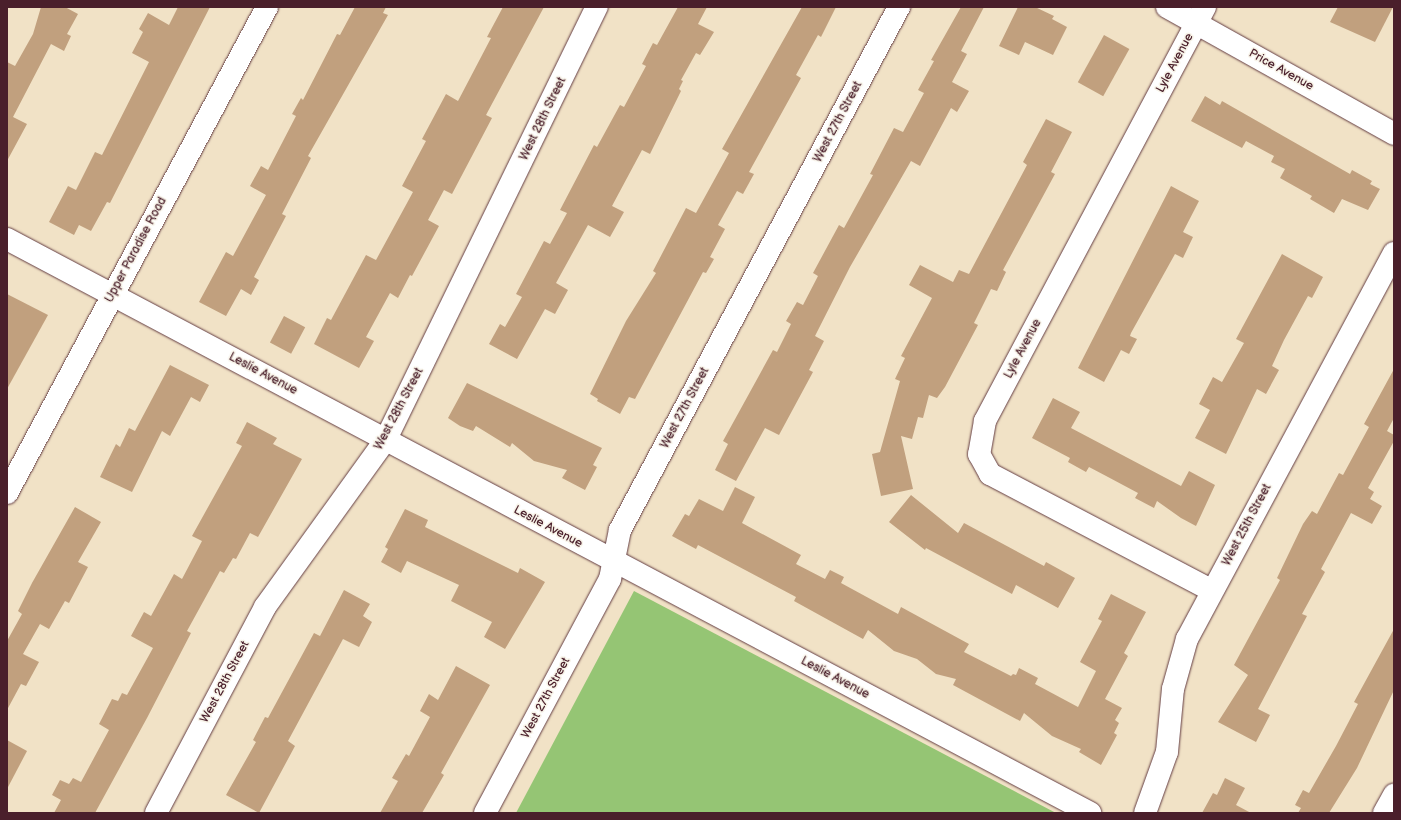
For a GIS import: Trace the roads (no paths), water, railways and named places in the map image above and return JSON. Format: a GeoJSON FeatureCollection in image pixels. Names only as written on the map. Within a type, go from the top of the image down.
{"type":"FeatureCollection","features":[{"type":"Feature","properties":{"kind":"street","name":"Upper Paradise Road"},"geometry":{"type":"LineString","coordinates":[[7,493],[267,7]]}},
{"type":"Feature","properties":{"kind":"street","name":"West 28th Street"},"geometry":{"type":"LineString","coordinates":[[156,813],[265,607],[386,439],[597,7]]}},
{"type":"Feature","properties":{"kind":"street","name":"West 27th Street"},"geometry":{"type":"LineString","coordinates":[[485,813],[610,579],[620,530],[899,7]]}},
{"type":"Feature","properties":{"kind":"street","name":"Price Avenue"},"geometry":{"type":"LineString","coordinates":[[1167,7],[1201,15],[1394,134]]}},
{"type":"Feature","properties":{"kind":"street","name":"Lyle Avenue"},"geometry":{"type":"LineString","coordinates":[[1201,15],[985,421],[979,454],[990,474],[1212,590]]}},
{"type":"Feature","properties":{"kind":"street","name":"Leslie Avenue"},"geometry":{"type":"LineString","coordinates":[[7,239],[1090,813]]}},
{"type":"Feature","properties":{"kind":"street","name":"West 25th Street"},"geometry":{"type":"LineString","coordinates":[[1145,813],[1167,752],[1173,689],[1187,639],[1394,253]]}},
{"type":"Feature","properties":{"kind":"street"},"geometry":{"type":"LineString","coordinates":[[1384,813],[1394,795]]}}]}
